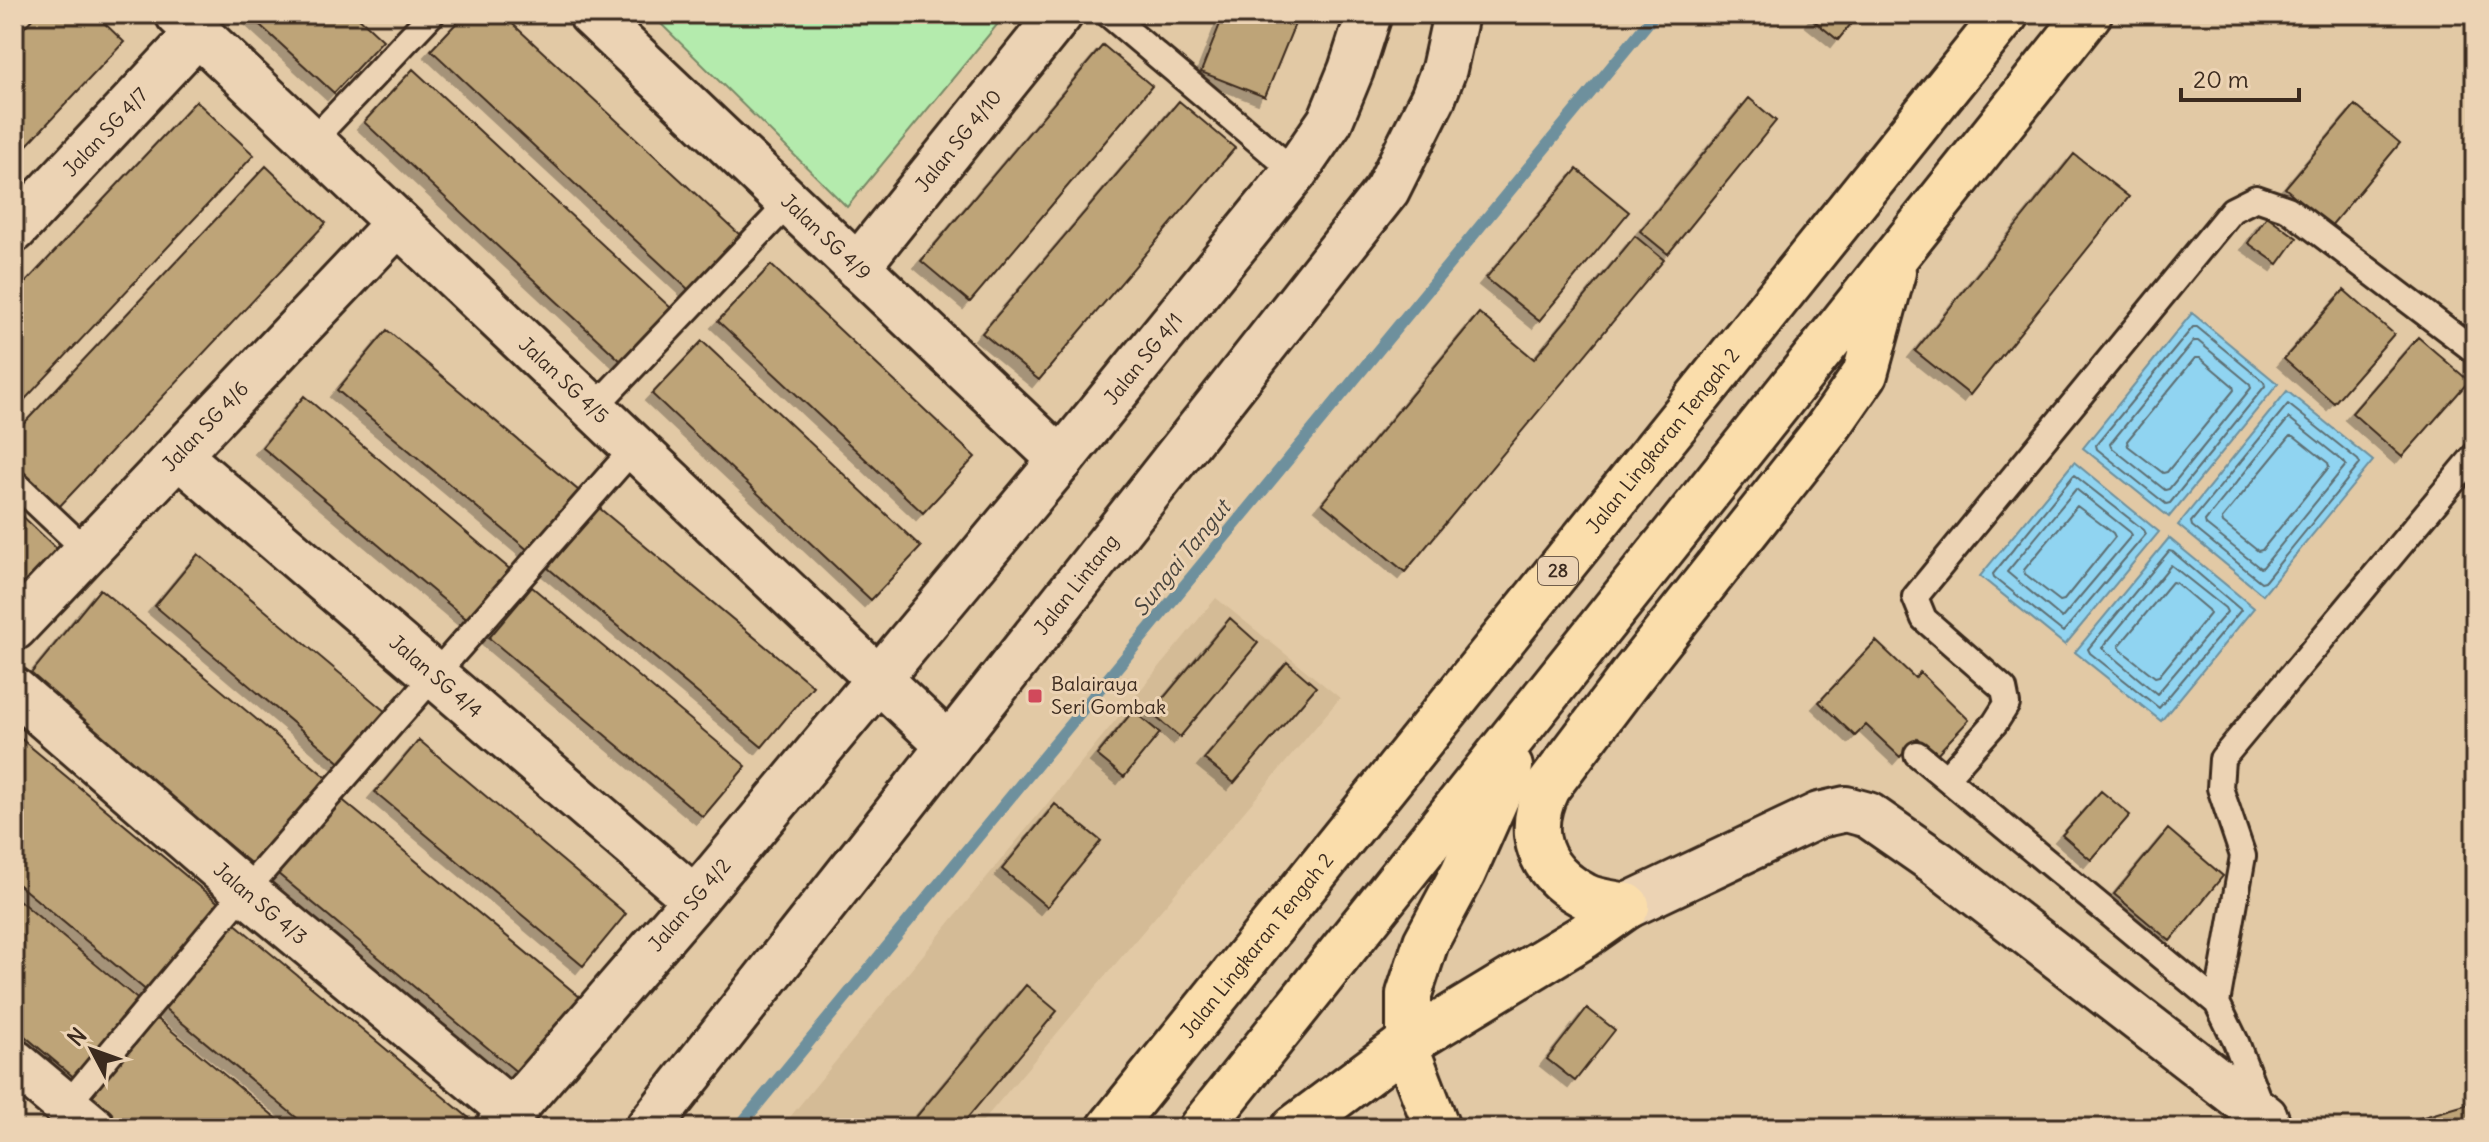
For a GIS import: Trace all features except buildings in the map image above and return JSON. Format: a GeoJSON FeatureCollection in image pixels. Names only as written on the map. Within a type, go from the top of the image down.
{"type":"FeatureCollection","features":[{"type":"Feature","properties":{"kind":"highway","name":"Jalan Lingkaran Tengah 2"},"geometry":{"type":"LineString","coordinates":[[1110,1128],[2006,14]]}},
{"type":"Feature","properties":{"kind":"highway"},"geometry":{"type":"LineString","coordinates":[[1201,1128],[2089,14]]}},
{"type":"Feature","properties":{"kind":"highway"},"geometry":{"type":"LineString","coordinates":[[1627,906],[1585,896],[1555,873],[1539,850],[1535,826],[1541,801],[1547,788],[1630,678],[1826,430],[1865,374],[1898,253]]}},
{"type":"Feature","properties":{"kind":"highway"},"geometry":{"type":"LineString","coordinates":[[1437,1128],[1405,1045],[1409,1036],[1409,994],[1426,942],[1463,873],[1536,710]]}},
{"type":"Feature","properties":{"kind":"highway"},"geometry":{"type":"LineString","coordinates":[[1294,1128],[1405,1045],[1583,937],[1627,906]]}},
{"type":"Feature","properties":{"kind":"street","name":"Jalan SG 4/9"},"geometry":{"type":"LineString","coordinates":[[591,14],[1061,460]]}},
{"type":"Feature","properties":{"kind":"street","name":"Jalan SG 4/10"},"geometry":{"type":"LineString","coordinates":[[857,267],[1060,14]]}},
{"type":"Feature","properties":{"kind":"street","name":"Jalan SG 4/1"},"geometry":{"type":"LineString","coordinates":[[878,678],[1061,460],[1295,172],[1330,121],[1369,14]]}},
{"type":"Feature","properties":{"kind":"street","name":"Jalan Lintang"},"geometry":{"type":"LineString","coordinates":[[648,1128],[1387,190],[1433,98],[1444,69],[1456,14]]}},
{"type":"Feature","properties":{"kind":"street","name":"Jalan SG 4/5"},"geometry":{"type":"LineString","coordinates":[[188,24],[949,746]]}},
{"type":"Feature","properties":{"kind":"street","name":"Jalan SG 4/7"},"geometry":{"type":"LineString","coordinates":[[14,230],[188,24]]}},
{"type":"Feature","properties":{"kind":"street","name":"Jalan SG 4/6"},"geometry":{"type":"LineString","coordinates":[[14,628],[398,223]]}},
{"type":"Feature","properties":{"kind":"street","name":"Jalan SG 4/4"},"geometry":{"type":"LineString","coordinates":[[178,455],[695,899]]}},
{"type":"Feature","properties":{"kind":"street","name":"Jalan SG 4/2"},"geometry":{"type":"LineString","coordinates":[[504,1120],[695,899],[878,678]]}},
{"type":"Feature","properties":{"kind":"street","name":"Jalan SG 4/3"},"geometry":{"type":"LineString","coordinates":[[14,690],[504,1120]]}},
{"type":"Feature","properties":{"kind":"street"},"geometry":{"type":"LineString","coordinates":[[1627,906],[1819,815],[1846,809],[1868,815],[1937,863],[2267,1122]]}},
{"type":"Feature","properties":{"kind":"street"},"geometry":{"type":"LineString","coordinates":[[14,1062],[80,1117]]}},
{"type":"Feature","properties":{"kind":"lane"},"geometry":{"type":"LineString","coordinates":[[312,141],[432,14]]}},
{"type":"Feature","properties":{"kind":"lane"},"geometry":{"type":"LineString","coordinates":[[1108,14],[1295,172]]}},
{"type":"Feature","properties":{"kind":"lane"},"geometry":{"type":"LineString","coordinates":[[1946,778],[1995,723],[2007,704],[2004,689],[1924,619],[1915,597],[2232,210],[2256,198],[2288,209],[2475,351]]}},
{"type":"Feature","properties":{"kind":"lane"},"geometry":{"type":"LineString","coordinates":[[593,409],[790,202]]}},
{"type":"Feature","properties":{"kind":"lane"},"geometry":{"type":"LineString","coordinates":[[80,1117],[245,891],[634,448]]}},
{"type":"Feature","properties":{"kind":"lane"},"geometry":{"type":"LineString","coordinates":[[2217,1003],[2243,856],[2220,788],[2222,759],[2475,455]]}},
{"type":"Feature","properties":{"kind":"lane"},"geometry":{"type":"LineString","coordinates":[[14,482],[87,551]]}},
{"type":"Feature","properties":{"kind":"lane"},"geometry":{"type":"LineString","coordinates":[[1917,754],[2217,1003],[2236,1042],[2267,1122]]}},
{"type":"Feature","properties":{"kind":"shaded area"},"geometry":{"type":"Polygon","coordinates":[[[1216,598],[1340,698],[977,1128],[781,1128],[1216,598]]]}},
{"type":"Feature","properties":{"kind":"green space"},"geometry":{"type":"Polygon","coordinates":[[[651,14],[1006,14],[847,207],[651,14]]]}},
{"type":"Feature","properties":{"kind":"water"},"geometry":{"type":"Polygon","coordinates":[[[2192,313],[2278,384],[2169,517],[2083,448],[2192,313]]]}},
{"type":"Feature","properties":{"kind":"water"},"geometry":{"type":"Polygon","coordinates":[[[2287,391],[2373,461],[2263,595],[2178,525],[2287,391]]]}},
{"type":"Feature","properties":{"kind":"water"},"geometry":{"type":"Polygon","coordinates":[[[2074,462],[2159,532],[2065,645],[1980,576],[2074,462]]]}},
{"type":"Feature","properties":{"kind":"water"},"geometry":{"type":"Polygon","coordinates":[[[2169,538],[2254,608],[2161,721],[2075,652],[2169,538]]]}},
{"type":"Feature","properties":{"kind":"waterway","name":"Sungai Tangut"},"geometry":{"type":"LineString","coordinates":[[738,1128],[1655,14]]}},
{"type":"Feature","properties":{"kind":"place","name":"Balairaya Seri Gombak"},"geometry":{"type":"Point","coordinates":[1035,696]}}]}
